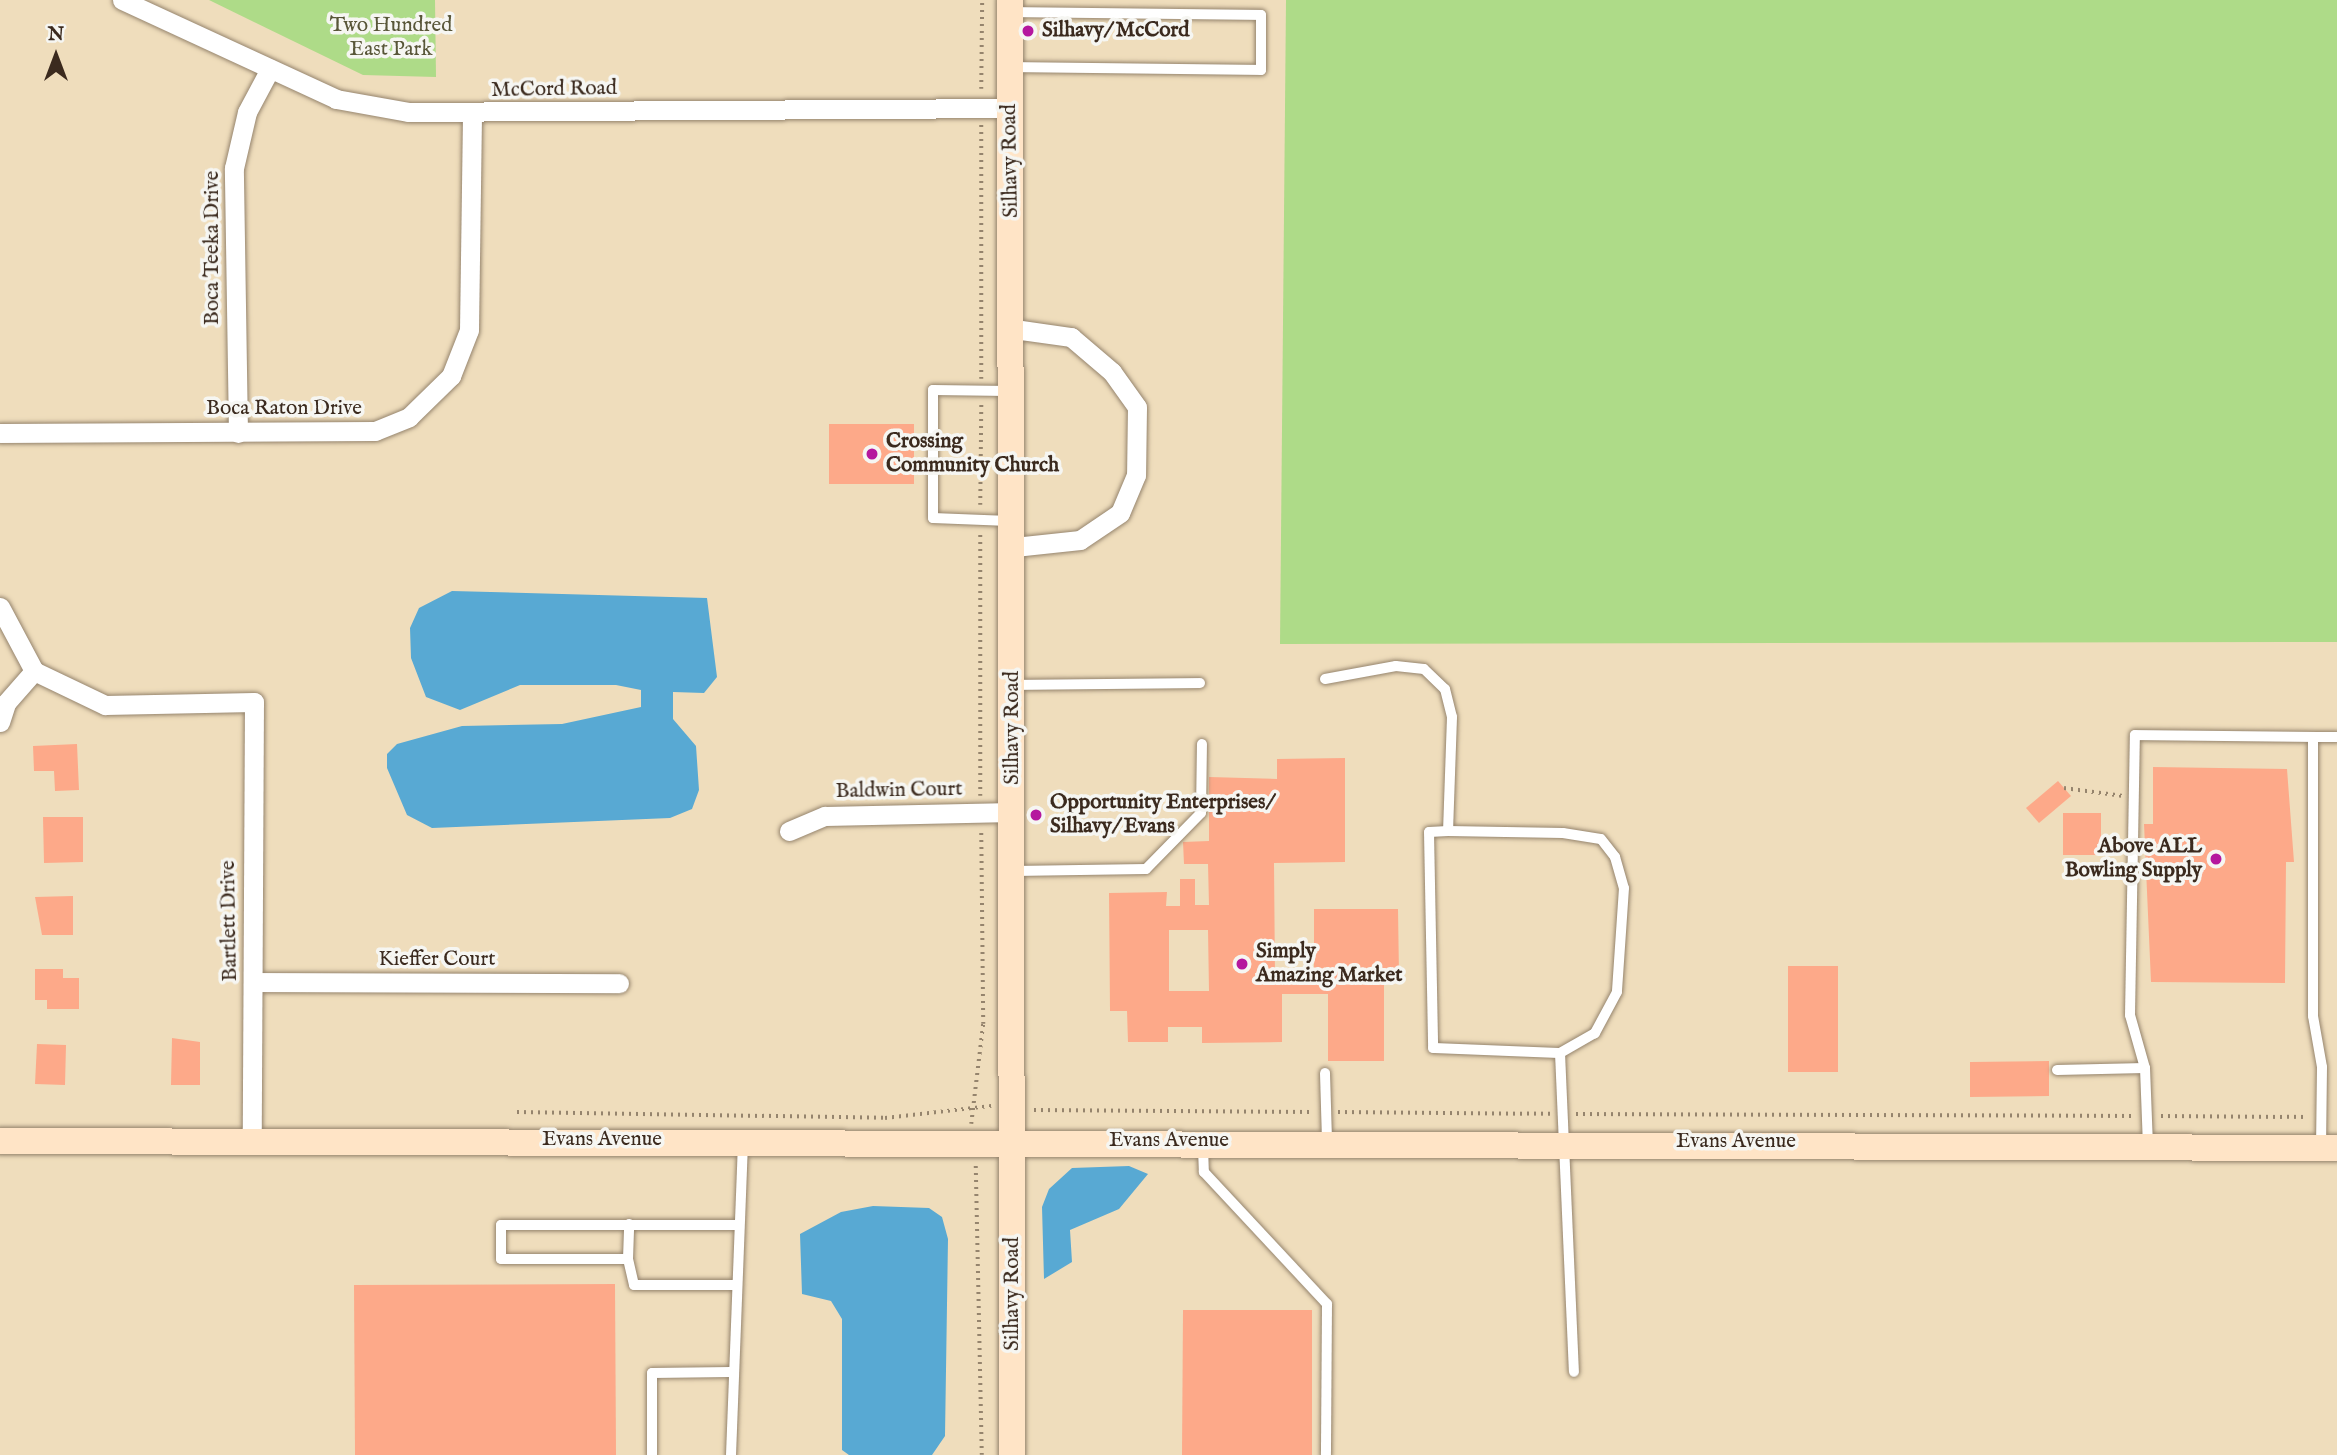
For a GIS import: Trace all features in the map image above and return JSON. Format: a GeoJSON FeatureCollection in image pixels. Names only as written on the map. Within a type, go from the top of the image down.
{"type":"FeatureCollection","features":[{"type":"Feature","properties":{"kind":"street","name":"McCord Road"},"geometry":{"type":"LineString","coordinates":[[122,0],[270,69],[369,107],[471,113],[1010,108]]}},
{"type":"Feature","properties":{"kind":"street","name":"Silhavy Road"},"geometry":{"type":"LineString","coordinates":[[1010,6],[1013,329],[1012,1455]]}},
{"type":"Feature","properties":{"kind":"street","name":"Boca Teeka Drive"},"geometry":{"type":"LineString","coordinates":[[238,433],[234,168],[247,112],[270,69]]}},
{"type":"Feature","properties":{"kind":"street","name":"Boca Raton Drive"},"geometry":{"type":"LineString","coordinates":[[0,433],[375,431],[409,417],[451,376],[469,330],[471,113]]}},
{"type":"Feature","properties":{"kind":"street"},"geometry":{"type":"LineString","coordinates":[[1013,329],[1070,337],[1112,372],[1137,407],[1137,421],[1136,475],[1120,513],[1080,540],[1013,534]]}},
{"type":"Feature","properties":{"kind":"street"},"geometry":{"type":"LineString","coordinates":[[0,607],[34,671],[6,703],[0,722]]}},
{"type":"Feature","properties":{"kind":"street","name":"Bartlett Drive"},"geometry":{"type":"LineString","coordinates":[[34,671],[105,705],[254,702],[252,1140]]}},
{"type":"Feature","properties":{"kind":"street","name":"Baldwin Court"},"geometry":{"type":"LineString","coordinates":[[789,831],[825,816],[1013,812]]}},
{"type":"Feature","properties":{"kind":"street","name":"Kieffer Court"},"geometry":{"type":"LineString","coordinates":[[254,982],[619,984]]}},
{"type":"Feature","properties":{"kind":"street","name":"Evans Avenue"},"geometry":{"type":"LineString","coordinates":[[0,1141],[1562,1141],[2329,1148]]}},
{"type":"Feature","properties":{"kind":"lane"},"geometry":{"type":"LineString","coordinates":[[1010,6],[1261,15],[1261,70],[1010,67]]}},
{"type":"Feature","properties":{"kind":"lane"},"geometry":{"type":"LineString","coordinates":[[1013,391],[933,390],[933,518],[980,520],[1013,534]]}},
{"type":"Feature","properties":{"kind":"lane"},"geometry":{"type":"LineString","coordinates":[[1325,679],[1396,666],[1424,669],[1444,689],[1452,717],[1448,831]]}},
{"type":"Feature","properties":{"kind":"lane"},"geometry":{"type":"LineString","coordinates":[[1013,685],[1200,683]]}},
{"type":"Feature","properties":{"kind":"lane"},"geometry":{"type":"LineString","coordinates":[[2148,1146],[2145,1068],[2130,1015],[2135,735],[2337,737]]}},
{"type":"Feature","properties":{"kind":"lane"},"geometry":{"type":"LineString","coordinates":[[2313,737],[2313,1016],[2322,1067],[2322,1117],[2329,1148]]}},
{"type":"Feature","properties":{"kind":"lane"},"geometry":{"type":"LineString","coordinates":[[1013,871],[1146,869],[1201,813],[1202,744]]}},
{"type":"Feature","properties":{"kind":"lane"},"geometry":{"type":"LineString","coordinates":[[1448,831],[1601,839],[1615,857],[1624,888],[1617,992],[1595,1033],[1560,1053],[1433,1048],[1429,832],[1448,831]]}},
{"type":"Feature","properties":{"kind":"lane"},"geometry":{"type":"LineString","coordinates":[[1560,1053],[1574,1372]]}},
{"type":"Feature","properties":{"kind":"lane"},"geometry":{"type":"LineString","coordinates":[[2057,1070],[2145,1068]]}},
{"type":"Feature","properties":{"kind":"lane"},"geometry":{"type":"LineString","coordinates":[[1325,1073],[1327,1141]]}},
{"type":"Feature","properties":{"kind":"lane"},"geometry":{"type":"LineString","coordinates":[[731,1455],[731,1372],[743,1140]]}},
{"type":"Feature","properties":{"kind":"lane"},"geometry":{"type":"LineString","coordinates":[[1203,1141],[1204,1172],[1327,1304],[1326,1455]]}},
{"type":"Feature","properties":{"kind":"lane"},"geometry":{"type":"LineString","coordinates":[[629,1224],[628,1259],[634,1285],[737,1285]]}},
{"type":"Feature","properties":{"kind":"lane"},"geometry":{"type":"LineString","coordinates":[[628,1259],[501,1259],[501,1225],[738,1225]]}},
{"type":"Feature","properties":{"kind":"lane"},"geometry":{"type":"LineString","coordinates":[[652,1455],[652,1373],[731,1372]]}},
{"type":"Feature","properties":{"kind":"path"},"geometry":{"type":"LineString","coordinates":[[982,0],[980,520],[983,1024],[970,1103],[980,1192],[982,1455]]}},
{"type":"Feature","properties":{"kind":"path"},"geometry":{"type":"LineString","coordinates":[[2064,788],[2135,796]]}},
{"type":"Feature","properties":{"kind":"path"},"geometry":{"type":"LineString","coordinates":[[517,1112],[885,1118],[935,1116],[970,1103],[1012,1108],[1326,1112],[2322,1117]]}},
{"type":"Feature","properties":{"kind":"green space","name":"Two Hundred East Park"},"geometry":{"type":"Polygon","coordinates":[[[209,0],[435,0],[436,77],[363,75],[209,0]]]}},
{"type":"Feature","properties":{"kind":"green space"},"geometry":{"type":"Polygon","coordinates":[[[1286,0],[2337,0],[2337,642],[1280,644],[1286,0]]]}},
{"type":"Feature","properties":{"kind":"water"},"geometry":{"type":"Polygon","coordinates":[[[452,591],[707,598],[717,677],[704,693],[673,692],[673,719],[696,746],[699,790],[692,809],[670,818],[432,828],[407,815],[387,768],[387,754],[397,744],[462,726],[562,724],[641,707],[641,690],[616,685],[520,685],[460,710],[426,697],[411,658],[410,628],[419,608],[452,591]]]}},
{"type":"Feature","properties":{"kind":"water"},"geometry":{"type":"Polygon","coordinates":[[[1129,1166],[1148,1174],[1119,1209],[1070,1230],[1072,1262],[1044,1279],[1042,1207],[1049,1189],[1072,1168],[1129,1166]]]}},
{"type":"Feature","properties":{"kind":"water"},"geometry":{"type":"Polygon","coordinates":[[[873,1206],[929,1208],[942,1217],[948,1239],[945,1436],[932,1455],[849,1455],[842,1450],[842,1319],[831,1301],[802,1294],[800,1234],[841,1212],[873,1206]]]}},
{"type":"Feature","properties":{"kind":"building","name":"Crossing Community Church"},"geometry":{"type":"Polygon","coordinates":[[[829,424],[914,424],[914,484],[829,484],[829,424]]]}},
{"type":"Feature","properties":{"kind":"building"},"geometry":{"type":"Polygon","coordinates":[[[77,744],[79,790],[55,791],[54,771],[34,771],[33,746],[77,744]]]}},
{"type":"Feature","properties":{"kind":"building"},"geometry":{"type":"Polygon","coordinates":[[[1345,758],[1345,862],[1274,863],[1275,978],[1314,977],[1314,909],[1398,909],[1399,975],[1384,976],[1384,1061],[1328,1061],[1328,994],[1282,994],[1282,1042],[1202,1043],[1202,1027],[1168,1027],[1168,1042],[1128,1042],[1127,1011],[1110,1011],[1109,893],[1167,892],[1166,906],[1180,906],[1180,879],[1195,879],[1195,905],[1209,905],[1208,864],[1184,864],[1183,842],[1209,841],[1209,777],[1277,779],[1277,759],[1345,758]],[[1169,930],[1169,991],[1209,991],[1208,930],[1169,930]]]}},
{"type":"Feature","properties":{"kind":"building"},"geometry":{"type":"Polygon","coordinates":[[[2153,767],[2287,769],[2294,862],[2286,862],[2285,983],[2151,982],[2144,824],[2153,824],[2153,767]]]}},
{"type":"Feature","properties":{"kind":"building"},"geometry":{"type":"Polygon","coordinates":[[[2058,781],[2071,796],[2039,823],[2026,808],[2058,781]]]}},
{"type":"Feature","properties":{"kind":"building"},"geometry":{"type":"Polygon","coordinates":[[[2063,813],[2101,813],[2101,855],[2063,855],[2063,813]]]}},
{"type":"Feature","properties":{"kind":"building"},"geometry":{"type":"Polygon","coordinates":[[[43,817],[83,817],[83,862],[44,863],[43,817]]]}},
{"type":"Feature","properties":{"kind":"building"},"geometry":{"type":"Polygon","coordinates":[[[73,896],[73,935],[42,935],[35,897],[73,896]]]}},
{"type":"Feature","properties":{"kind":"building"},"geometry":{"type":"Polygon","coordinates":[[[1788,966],[1838,966],[1838,1072],[1788,1072],[1788,966]]]}},
{"type":"Feature","properties":{"kind":"building"},"geometry":{"type":"Polygon","coordinates":[[[35,969],[63,969],[63,978],[79,978],[79,1009],[47,1009],[47,1000],[35,1000],[35,969]]]}},
{"type":"Feature","properties":{"kind":"building"},"geometry":{"type":"Polygon","coordinates":[[[172,1038],[200,1042],[200,1085],[171,1085],[172,1038]]]}},
{"type":"Feature","properties":{"kind":"building"},"geometry":{"type":"Polygon","coordinates":[[[37,1044],[66,1045],[65,1085],[35,1084],[37,1044]]]}},
{"type":"Feature","properties":{"kind":"building"},"geometry":{"type":"Polygon","coordinates":[[[2049,1061],[2049,1096],[1970,1097],[1970,1062],[2049,1061]]]}},
{"type":"Feature","properties":{"kind":"building"},"geometry":{"type":"Polygon","coordinates":[[[615,1284],[616,1455],[355,1455],[354,1285],[615,1284]]]}},
{"type":"Feature","properties":{"kind":"building"},"geometry":{"type":"Polygon","coordinates":[[[1183,1310],[1312,1310],[1312,1455],[1182,1455],[1183,1310]]]}},
{"type":"Feature","properties":{"kind":"place","name":"Silhavy/ McCord"},"geometry":{"type":"Point","coordinates":[1028,31]}},
{"type":"Feature","properties":{"kind":"place","name":"Crossing Community Church"},"geometry":{"type":"Point","coordinates":[872,454]}},
{"type":"Feature","properties":{"kind":"place","name":"Opportunity Enterprises/ Silhavy/ Evans"},"geometry":{"type":"Point","coordinates":[1036,815]}},
{"type":"Feature","properties":{"kind":"place","name":"Above ALL Bowling Supply"},"geometry":{"type":"Point","coordinates":[2216,859]}},
{"type":"Feature","properties":{"kind":"place","name":"Simply Amazing Market"},"geometry":{"type":"Point","coordinates":[1242,964]}}]}
